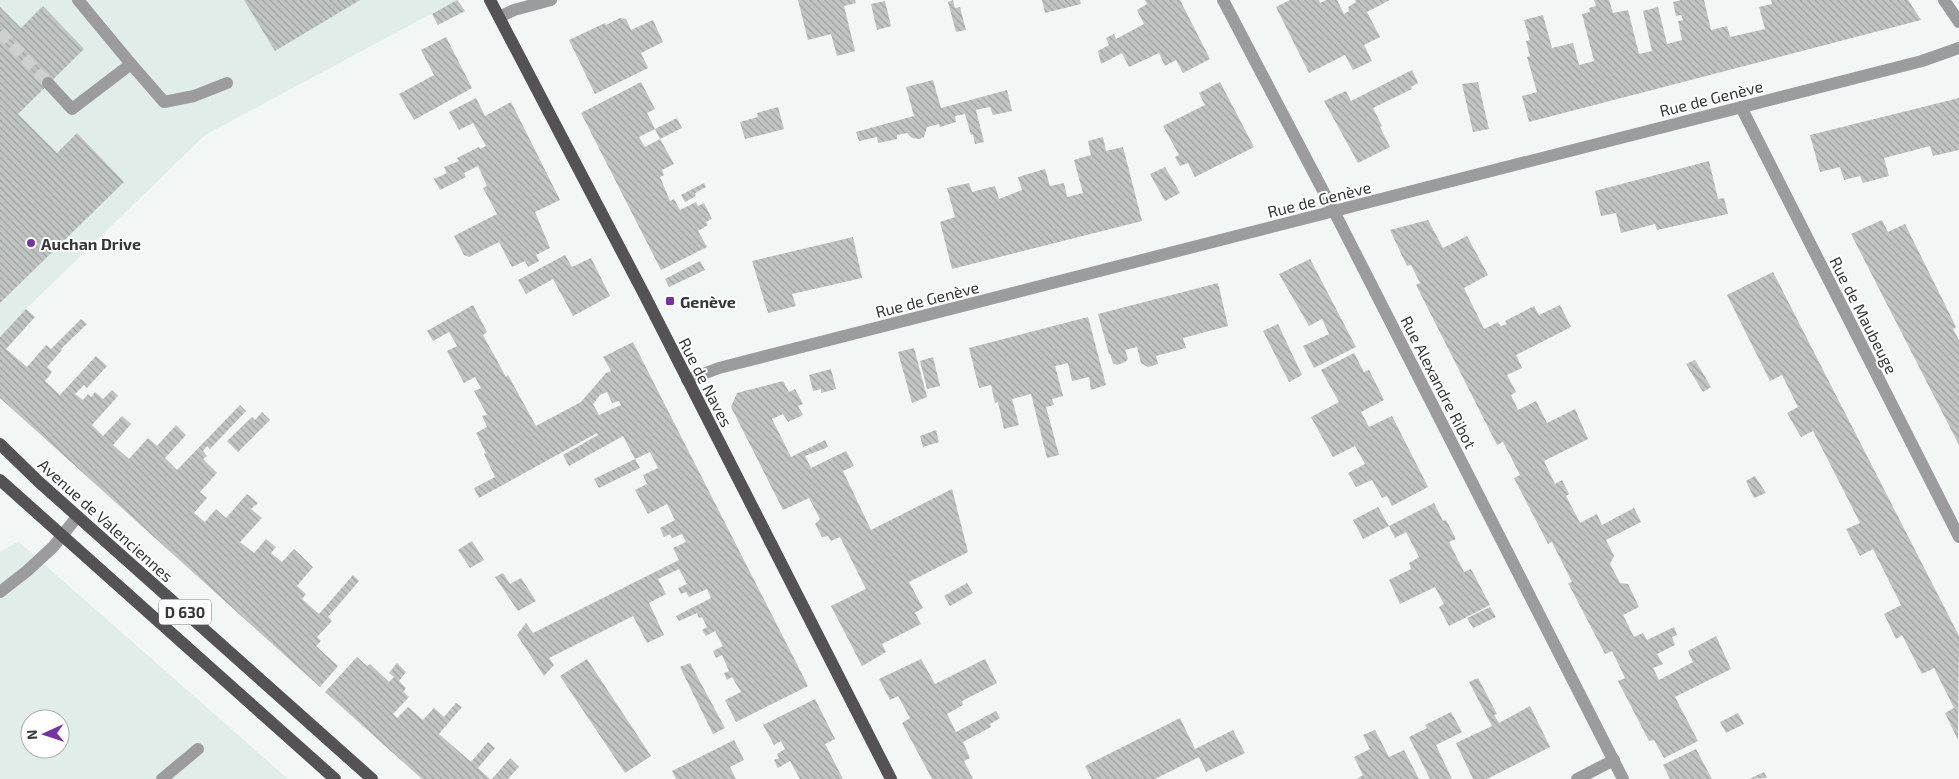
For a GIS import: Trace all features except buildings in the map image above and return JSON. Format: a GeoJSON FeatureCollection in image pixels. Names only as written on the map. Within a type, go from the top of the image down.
{"type":"FeatureCollection","features":[{"type":"Feature","properties":{"kind":"main road","name":"Rue de Naves"},"geometry":{"type":"LineString","coordinates":[[490,0],[891,779]]}},
{"type":"Feature","properties":{"kind":"main road","name":"Avenue de Valenciennes"},"geometry":{"type":"LineString","coordinates":[[0,444],[77,517],[372,779]]}},
{"type":"Feature","properties":{"kind":"main road","name":"D 630"},"geometry":{"type":"LineString","coordinates":[[0,480],[335,779]]}},
{"type":"Feature","properties":{"kind":"street"},"geometry":{"type":"LineString","coordinates":[[78,0],[164,102],[194,96],[227,83]]}},
{"type":"Feature","properties":{"kind":"street"},"geometry":{"type":"LineString","coordinates":[[499,17],[514,10],[551,0]]}},
{"type":"Feature","properties":{"kind":"street","name":"Rue Alexandre Ribot"},"geometry":{"type":"LineString","coordinates":[[1223,0],[1623,779]]}},
{"type":"Feature","properties":{"kind":"street"},"geometry":{"type":"LineString","coordinates":[[1944,0],[1959,22]]}},
{"type":"Feature","properties":{"kind":"street","name":"Rue de Genève"},"geometry":{"type":"LineString","coordinates":[[687,380],[719,368],[1922,61],[1959,48]]}},
{"type":"Feature","properties":{"kind":"street"},"geometry":{"type":"LineString","coordinates":[[48,83],[72,109],[131,64]]}},
{"type":"Feature","properties":{"kind":"street","name":"Rue de Maubeuge"},"geometry":{"type":"LineString","coordinates":[[1741,107],[1959,537]]}},
{"type":"Feature","properties":{"kind":"street"},"geometry":{"type":"LineString","coordinates":[[0,592],[53,547],[77,517]]}},
{"type":"Feature","properties":{"kind":"street"},"geometry":{"type":"LineString","coordinates":[[162,779],[198,749]]}},
{"type":"Feature","properties":{"kind":"street"},"geometry":{"type":"LineString","coordinates":[[1577,779],[1614,760]]}},
{"type":"Feature","properties":{"kind":"shaded area"},"geometry":{"type":"Polygon","coordinates":[[[0,0],[457,0],[205,135],[26,309],[0,337],[0,0]]]}},
{"type":"Feature","properties":{"kind":"shaded area"},"geometry":{"type":"Polygon","coordinates":[[[19,541],[288,779],[0,779],[0,552],[19,541]]]}},
{"type":"Feature","properties":{"kind":"tunnel"},"geometry":{"type":"LineString","coordinates":[[0,32],[48,83]]}},
{"type":"Feature","properties":{"kind":"place","name":"Auchan Drive"},"geometry":{"type":"Point","coordinates":[31,243]}},
{"type":"Feature","properties":{"kind":"place","name":"Genève"},"geometry":{"type":"Point","coordinates":[670,301]}}]}
